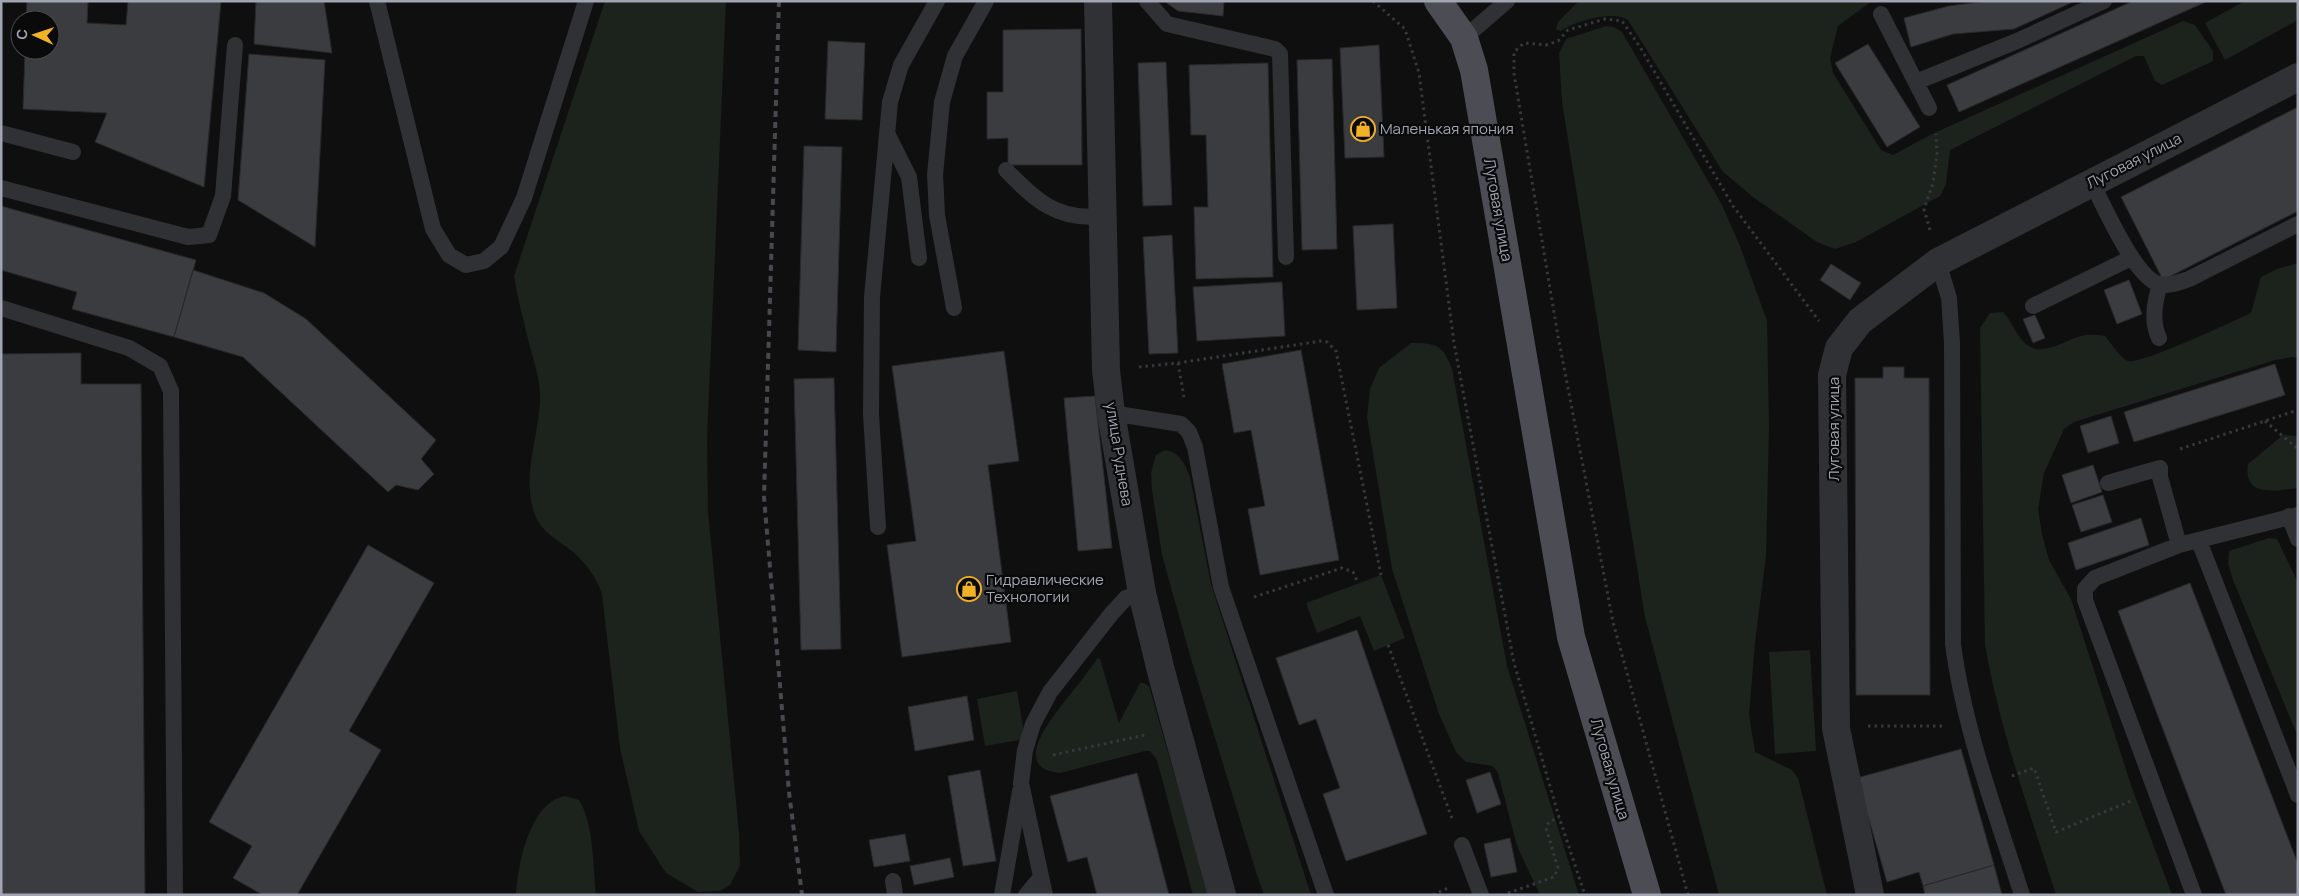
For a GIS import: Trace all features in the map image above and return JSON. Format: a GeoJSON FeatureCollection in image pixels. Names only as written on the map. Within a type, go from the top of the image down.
{"type":"FeatureCollection","features":[{"type":"Feature","properties":{"kind":"main road","name":"Луговая улица"},"geometry":{"type":"LineString","coordinates":[[1438,1],[1464,38],[1476,80],[1571,637],[1646,895]]}},
{"type":"Feature","properties":{"kind":"street","name":"улица Руднева"},"geometry":{"type":"LineString","coordinates":[[1098,1],[1106,370],[1111,414],[1142,593],[1162,675],[1222,895]]}},
{"type":"Feature","properties":{"kind":"street","name":"Луговая улица"},"geometry":{"type":"LineString","coordinates":[[1870,895],[1836,728],[1832,376],[1839,348],[1860,321],[1938,262],[2298,77]]}},
{"type":"Feature","properties":{"kind":"lane"},"geometry":{"type":"LineString","coordinates":[[376,1],[434,229],[449,255],[466,265],[484,261],[501,247],[524,198],[586,1]]}},
{"type":"Feature","properties":{"kind":"lane"},"geometry":{"type":"LineString","coordinates":[[878,527],[871,414],[872,297],[886,133],[890,102],[901,65],[937,1]]}},
{"type":"Feature","properties":{"kind":"lane"},"geometry":{"type":"LineString","coordinates":[[954,308],[937,215],[936,175],[942,102],[956,56],[986,1]]}},
{"type":"Feature","properties":{"kind":"lane"},"geometry":{"type":"LineString","coordinates":[[1147,1],[1167,24],[1276,49],[1280,54],[1286,256]]}},
{"type":"Feature","properties":{"kind":"lane"},"geometry":{"type":"LineString","coordinates":[[1464,38],[1507,1]]}},
{"type":"Feature","properties":{"kind":"lane"},"geometry":{"type":"LineString","coordinates":[[1916,82],[2017,41],[2104,1]]}},
{"type":"Feature","properties":{"kind":"lane"},"geometry":{"type":"LineString","coordinates":[[1881,14],[1929,108]]}},
{"type":"Feature","properties":{"kind":"lane"},"geometry":{"type":"LineString","coordinates":[[1,188],[188,237],[209,235],[223,196],[235,45]]}},
{"type":"Feature","properties":{"kind":"lane"},"geometry":{"type":"LineString","coordinates":[[1,133],[73,152]]}},
{"type":"Feature","properties":{"kind":"lane"},"geometry":{"type":"LineString","coordinates":[[886,133],[909,177],[919,258]]}},
{"type":"Feature","properties":{"kind":"lane"},"geometry":{"type":"LineString","coordinates":[[1006,170],[1031,194],[1059,213],[1084,218],[1102,216]]}},
{"type":"Feature","properties":{"kind":"lane"},"geometry":{"type":"LineString","coordinates":[[2092,183],[2131,258],[2149,280],[2160,285],[2173,284],[2189,279],[2298,224]]}},
{"type":"Feature","properties":{"kind":"lane"},"geometry":{"type":"LineString","coordinates":[[2033,306],[2131,258]]}},
{"type":"Feature","properties":{"kind":"lane"},"geometry":{"type":"LineString","coordinates":[[1938,262],[1949,298],[1952,343],[1953,644],[1956,668],[1973,740],[2022,895]]}},
{"type":"Feature","properties":{"kind":"lane"},"geometry":{"type":"LineString","coordinates":[[2159,338],[2154,328],[2155,302],[2160,285]]}},
{"type":"Feature","properties":{"kind":"lane"},"geometry":{"type":"LineString","coordinates":[[1,308],[129,348],[160,366],[171,391],[175,895]]}},
{"type":"Feature","properties":{"kind":"lane"},"geometry":{"type":"LineString","coordinates":[[1111,414],[1181,424],[1189,432],[1196,447],[1221,587],[1326,895]]}},
{"type":"Feature","properties":{"kind":"lane"},"geometry":{"type":"LineString","coordinates":[[2108,484],[2160,468],[2160,477],[2179,545]]}},
{"type":"Feature","properties":{"kind":"lane"},"geometry":{"type":"LineString","coordinates":[[2194,895],[2154,792],[2085,600],[2085,589],[2095,578],[2179,545],[2293,516],[2298,539]]}},
{"type":"Feature","properties":{"kind":"lane"},"geometry":{"type":"LineString","coordinates":[[2200,541],[2298,795]]}},
{"type":"Feature","properties":{"kind":"lane"},"geometry":{"type":"LineString","coordinates":[[1002,895],[1024,763],[1033,724],[1050,692],[1112,613],[1126,598],[1142,593]]}},
{"type":"Feature","properties":{"kind":"lane"},"geometry":{"type":"LineString","coordinates":[[1021,782],[1045,895]]}},
{"type":"Feature","properties":{"kind":"lane"},"geometry":{"type":"LineString","coordinates":[[1462,845],[1481,895]]}},
{"type":"Feature","properties":{"kind":"lane"},"geometry":{"type":"LineString","coordinates":[[1026,895],[1041,877]]}},
{"type":"Feature","properties":{"kind":"path"},"geometry":{"type":"LineString","coordinates":[[1373,1],[1405,29],[1419,73],[1454,343],[1512,654],[1559,817],[1585,895]]}},
{"type":"Feature","properties":{"kind":"path"},"geometry":{"type":"LineString","coordinates":[[1688,895],[1612,622],[1558,336],[1514,74],[1514,52],[1524,44],[1546,45],[1558,41],[1568,30],[1606,20],[1622,21],[1640,47],[1733,206],[1839,348]]}},
{"type":"Feature","properties":{"kind":"path"},"geometry":{"type":"LineString","coordinates":[[1929,108],[1936,138],[1937,154],[1933,183],[1924,209],[1938,262]]}},
{"type":"Feature","properties":{"kind":"path"},"geometry":{"type":"LineString","coordinates":[[1106,370],[1178,363],[1321,341],[1332,346],[1336,351],[1381,575]]}},
{"type":"Feature","properties":{"kind":"path"},"geometry":{"type":"LineString","coordinates":[[2160,468],[2173,451],[2298,410]]}},
{"type":"Feature","properties":{"kind":"path"},"geometry":{"type":"LineString","coordinates":[[2265,421],[2298,449]]}},
{"type":"Feature","properties":{"kind":"path"},"geometry":{"type":"LineString","coordinates":[[1228,606],[1342,568],[1353,572],[1358,583]]}},
{"type":"Feature","properties":{"kind":"path"},"geometry":{"type":"LineString","coordinates":[[1388,645],[1462,845]]}},
{"type":"Feature","properties":{"kind":"path"},"geometry":{"type":"LineString","coordinates":[[1869,726],[1940,725],[1947,728]]}},
{"type":"Feature","properties":{"kind":"path"},"geometry":{"type":"LineString","coordinates":[[1024,763],[1140,735],[1154,736]]}},
{"type":"Feature","properties":{"kind":"path"},"geometry":{"type":"LineString","coordinates":[[1988,785],[2034,768],[2056,832],[2154,792]]}},
{"type":"Feature","properties":{"kind":"path"},"geometry":{"type":"LineString","coordinates":[[1516,890],[1554,877],[1558,868],[1546,828],[1549,822],[1559,817]]}},
{"type":"Feature","properties":{"kind":"path"},"geometry":{"type":"LineString","coordinates":[[1433,895],[1455,886]]}},
{"type":"Feature","properties":{"kind":"shaded area"},"geometry":{"type":"Polygon","coordinates":[[[605,1],[726,1],[707,438],[708,511],[739,833],[740,866],[730,885],[720,891],[698,892],[666,873],[639,831],[620,748],[602,594],[594,576],[582,560],[542,527],[535,515],[531,501],[530,473],[539,416],[540,388],[514,276],[605,1]]]}},
{"type":"Feature","properties":{"kind":"shaded area"},"geometry":{"type":"Polygon","coordinates":[[[1579,1],[1872,1],[1838,26],[1830,58],[1833,73],[1881,150],[1893,155],[1932,134],[2183,21],[2195,25],[2213,51],[2213,61],[2162,85],[2155,81],[2144,56],[2136,56],[1950,150],[1946,184],[1940,196],[1856,242],[1835,249],[1817,242],[1753,197],[1723,172],[1628,20],[1622,17],[1604,16],[1585,20],[1561,31],[1556,29],[1558,22],[1579,1]]]}},
{"type":"Feature","properties":{"kind":"shaded area"},"geometry":{"type":"Polygon","coordinates":[[[2245,1],[2298,1],[2298,20],[2225,60],[2205,23],[2245,1]]]}},
{"type":"Feature","properties":{"kind":"shaded area"},"geometry":{"type":"Polygon","coordinates":[[[1606,26],[1614,27],[1622,32],[1722,205],[1740,246],[1767,321],[1769,427],[1766,556],[1755,642],[1749,715],[1755,752],[1792,770],[1798,778],[1827,895],[1719,895],[1645,617],[1562,102],[1559,53],[1566,39],[1606,26]]]}},
{"type":"Feature","properties":{"kind":"shaded area"},"geometry":{"type":"Polygon","coordinates":[[[2298,263],[2298,358],[2292,357],[2275,360],[2074,422],[2064,429],[2044,473],[2038,509],[2049,560],[2071,599],[2132,788],[2172,895],[2056,895],[2007,740],[1985,645],[1980,328],[1990,313],[2003,312],[2021,339],[2035,349],[2055,346],[2084,335],[2105,336],[2125,359],[2128,361],[2136,360],[2168,350],[2251,313],[2261,277],[2277,269],[2298,263]]]}},
{"type":"Feature","properties":{"kind":"shaded area"},"geometry":{"type":"Polygon","coordinates":[[[1411,343],[1438,347],[1449,361],[1452,369],[1507,666],[1579,895],[1540,895],[1517,846],[1498,773],[1493,766],[1466,762],[1456,752],[1439,714],[1392,569],[1367,417],[1370,389],[1379,368],[1411,343]]]}},
{"type":"Feature","properties":{"kind":"shaded area"},"geometry":{"type":"Polygon","coordinates":[[[2283,435],[2298,436],[2298,488],[2271,491],[2256,488],[2251,483],[2248,475],[2248,464],[2283,435]]]}},
{"type":"Feature","properties":{"kind":"shaded area"},"geometry":{"type":"Polygon","coordinates":[[[1165,450],[1178,456],[1184,463],[1190,477],[1211,584],[1311,895],[1264,895],[1256,872],[1191,659],[1162,555],[1151,473],[1156,455],[1165,450]]]}},
{"type":"Feature","properties":{"kind":"shaded area"},"geometry":{"type":"Polygon","coordinates":[[[2269,538],[2277,539],[2298,583],[2298,737],[2233,580],[2228,563],[2229,551],[2269,538]]]}},
{"type":"Feature","properties":{"kind":"shaded area"},"geometry":{"type":"Polygon","coordinates":[[[1381,575],[1405,638],[1374,651],[1360,616],[1317,633],[1306,603],[1381,575]]]}},
{"type":"Feature","properties":{"kind":"shaded area"},"geometry":{"type":"Polygon","coordinates":[[[1810,650],[1816,751],[1775,754],[1769,652],[1810,650]]]}},
{"type":"Feature","properties":{"kind":"shaded area"},"geometry":{"type":"Polygon","coordinates":[[[1098,658],[1100,659],[1119,723],[1140,683],[1149,686],[1209,895],[1193,895],[1157,760],[1150,751],[1060,773],[1044,769],[1037,761],[1036,750],[1047,725],[1098,658]]]}},
{"type":"Feature","properties":{"kind":"shaded area"},"geometry":{"type":"Polygon","coordinates":[[[1017,691],[1025,739],[985,746],[977,699],[1017,691]]]}},
{"type":"Feature","properties":{"kind":"shaded area"},"geometry":{"type":"Polygon","coordinates":[[[565,796],[579,800],[588,821],[596,895],[516,895],[519,868],[534,822],[542,810],[553,801],[565,796]]]}},
{"type":"Feature","properties":{"kind":"building"},"geometry":{"type":"Polygon","coordinates":[[[27,1],[88,1],[87,23],[126,25],[128,1],[221,1],[204,187],[95,142],[107,113],[23,109],[25,60],[60,60],[60,10],[27,10],[27,1]]]}},
{"type":"Feature","properties":{"kind":"building"},"geometry":{"type":"Polygon","coordinates":[[[256,1],[324,1],[332,53],[254,44],[256,1]]]}},
{"type":"Feature","properties":{"kind":"building"},"geometry":{"type":"Polygon","coordinates":[[[1164,1],[1224,1],[1223,16],[1178,11],[1164,1]]]}},
{"type":"Feature","properties":{"kind":"building"},"geometry":{"type":"Polygon","coordinates":[[[1987,1],[2075,1],[2014,29],[1953,34],[1911,47],[1904,18],[1949,6],[1987,1]]]}},
{"type":"Feature","properties":{"kind":"building"},"geometry":{"type":"Polygon","coordinates":[[[2133,1],[2208,1],[1959,112],[1947,85],[2133,1]]]}},
{"type":"Feature","properties":{"kind":"building"},"geometry":{"type":"Polygon","coordinates":[[[1081,29],[1082,165],[1008,165],[1008,138],[987,139],[987,92],[1003,92],[1003,30],[1081,29]]]}},
{"type":"Feature","properties":{"kind":"building"},"geometry":{"type":"Polygon","coordinates":[[[828,41],[865,43],[862,120],[825,119],[828,41]]]}},
{"type":"Feature","properties":{"kind":"building"},"geometry":{"type":"Polygon","coordinates":[[[1868,44],[1920,127],[1887,147],[1835,63],[1868,44]]]}},
{"type":"Feature","properties":{"kind":"building","name":"Маленькая япония"},"geometry":{"type":"Polygon","coordinates":[[[1379,45],[1384,157],[1345,158],[1340,48],[1379,45]]]}},
{"type":"Feature","properties":{"kind":"building"},"geometry":{"type":"Polygon","coordinates":[[[249,54],[325,60],[315,247],[238,200],[249,54]]]}},
{"type":"Feature","properties":{"kind":"building"},"geometry":{"type":"Polygon","coordinates":[[[1332,59],[1337,249],[1302,250],[1297,60],[1332,59]]]}},
{"type":"Feature","properties":{"kind":"building"},"geometry":{"type":"Polygon","coordinates":[[[1166,62],[1172,205],[1143,206],[1138,63],[1166,62]]]}},
{"type":"Feature","properties":{"kind":"building"},"geometry":{"type":"Polygon","coordinates":[[[1268,63],[1273,277],[1196,279],[1194,207],[1208,207],[1206,135],[1191,135],[1189,65],[1268,63]]]}},
{"type":"Feature","properties":{"kind":"building"},"geometry":{"type":"Polygon","coordinates":[[[2298,107],[2298,211],[2163,280],[2121,197],[2298,107]]]}},
{"type":"Feature","properties":{"kind":"building"},"geometry":{"type":"Polygon","coordinates":[[[804,146],[842,147],[836,352],[798,350],[804,146]]]}},
{"type":"Feature","properties":{"kind":"building"},"geometry":{"type":"Polygon","coordinates":[[[1,206],[196,260],[174,337],[72,309],[77,292],[1,270],[1,206]]]}},
{"type":"Feature","properties":{"kind":"building"},"geometry":{"type":"Polygon","coordinates":[[[1393,224],[1397,308],[1357,310],[1353,226],[1393,224]]]}},
{"type":"Feature","properties":{"kind":"building"},"geometry":{"type":"Polygon","coordinates":[[[1172,235],[1178,353],[1149,354],[1143,237],[1172,235]]]}},
{"type":"Feature","properties":{"kind":"building"},"geometry":{"type":"Polygon","coordinates":[[[1831,264],[1861,283],[1850,300],[1820,280],[1831,264]]]}},
{"type":"Feature","properties":{"kind":"building"},"geometry":{"type":"Polygon","coordinates":[[[193,270],[264,293],[306,319],[436,440],[421,459],[434,474],[418,490],[396,485],[388,492],[243,357],[174,337],[193,270]]]}},
{"type":"Feature","properties":{"kind":"building"},"geometry":{"type":"Polygon","coordinates":[[[2129,280],[2142,314],[2117,324],[2104,290],[2129,280]]]}},
{"type":"Feature","properties":{"kind":"building"},"geometry":{"type":"Polygon","coordinates":[[[1282,282],[1285,336],[1197,341],[1193,287],[1282,282]]]}},
{"type":"Feature","properties":{"kind":"building"},"geometry":{"type":"Polygon","coordinates":[[[2035,315],[2045,338],[2033,343],[2023,319],[2035,315]]]}},
{"type":"Feature","properties":{"kind":"building"},"geometry":{"type":"Polygon","coordinates":[[[1301,350],[1339,560],[1260,575],[1248,509],[1265,506],[1251,430],[1234,433],[1222,364],[1301,350]]]}},
{"type":"Feature","properties":{"kind":"building"},"geometry":{"type":"Polygon","coordinates":[[[1004,351],[1019,461],[988,465],[1011,642],[902,657],[887,545],[916,541],[892,366],[1004,351]]]}},
{"type":"Feature","properties":{"kind":"building"},"geometry":{"type":"Polygon","coordinates":[[[81,353],[81,384],[141,384],[145,895],[1,895],[1,354],[81,353]]]}},
{"type":"Feature","properties":{"kind":"building"},"geometry":{"type":"Polygon","coordinates":[[[2275,364],[2285,395],[2134,442],[2124,412],[2275,364]]]}},
{"type":"Feature","properties":{"kind":"building"},"geometry":{"type":"Polygon","coordinates":[[[1883,367],[1904,367],[1904,378],[1929,378],[1930,695],[1856,695],[1855,378],[1883,378],[1883,367]]]}},
{"type":"Feature","properties":{"kind":"building"},"geometry":{"type":"Polygon","coordinates":[[[834,378],[841,649],[801,650],[794,379],[834,378]]]}},
{"type":"Feature","properties":{"kind":"building"},"geometry":{"type":"Polygon","coordinates":[[[1095,396],[1112,548],[1078,551],[1064,398],[1095,396]]]}},
{"type":"Feature","properties":{"kind":"building"},"geometry":{"type":"Polygon","coordinates":[[[2111,416],[2119,443],[2088,453],[2080,426],[2111,416]]]}},
{"type":"Feature","properties":{"kind":"building"},"geometry":{"type":"Polygon","coordinates":[[[2093,465],[2102,492],[2071,503],[2062,475],[2093,465]]]}},
{"type":"Feature","properties":{"kind":"building"},"geometry":{"type":"Polygon","coordinates":[[[2103,495],[2112,522],[2081,532],[2072,505],[2103,495]]]}},
{"type":"Feature","properties":{"kind":"building"},"geometry":{"type":"Polygon","coordinates":[[[2141,518],[2149,545],[2076,570],[2068,543],[2141,518]]]}},
{"type":"Feature","properties":{"kind":"building"},"geometry":{"type":"Polygon","coordinates":[[[368,545],[434,583],[349,731],[381,750],[297,895],[263,895],[233,878],[252,846],[209,822],[368,545]]]}},
{"type":"Feature","properties":{"kind":"building"},"geometry":{"type":"Polygon","coordinates":[[[2190,583],[2298,864],[2298,895],[2226,895],[2118,611],[2190,583]]]}},
{"type":"Feature","properties":{"kind":"building"},"geometry":{"type":"Polygon","coordinates":[[[1357,630],[1427,834],[1346,861],[1323,794],[1340,788],[1316,719],[1299,725],[1276,658],[1357,630]]]}},
{"type":"Feature","properties":{"kind":"building"},"geometry":{"type":"Polygon","coordinates":[[[967,696],[974,740],[915,751],[908,707],[967,696]]]}},
{"type":"Feature","properties":{"kind":"building"},"geometry":{"type":"Polygon","coordinates":[[[1961,749],[1994,865],[1923,886],[1919,872],[1887,882],[1857,778],[1961,749]]]}},
{"type":"Feature","properties":{"kind":"building"},"geometry":{"type":"Polygon","coordinates":[[[980,770],[996,861],[963,866],[948,776],[980,770]]]}},
{"type":"Feature","properties":{"kind":"building"},"geometry":{"type":"Polygon","coordinates":[[[1490,772],[1501,804],[1477,813],[1466,780],[1490,772]]]}},
{"type":"Feature","properties":{"kind":"building"},"geometry":{"type":"Polygon","coordinates":[[[1137,773],[1169,895],[1097,895],[1087,857],[1068,862],[1050,796],[1137,773]]]}},
{"type":"Feature","properties":{"kind":"building"},"geometry":{"type":"Polygon","coordinates":[[[905,834],[910,861],[874,867],[869,840],[905,834]]]}},
{"type":"Feature","properties":{"kind":"building"},"geometry":{"type":"Polygon","coordinates":[[[1510,838],[1517,872],[1491,877],[1484,844],[1510,838]]]}},
{"type":"Feature","properties":{"kind":"building"},"geometry":{"type":"Polygon","coordinates":[[[950,858],[954,877],[914,885],[910,866],[950,858]]]}},
{"type":"Feature","properties":{"kind":"building"},"geometry":{"type":"Polygon","coordinates":[[[1994,865],[2002,895],[1925,895],[1923,886],[1994,865]]]}},
{"type":"Feature","properties":{"kind":"railway"},"geometry":{"type":"LineString","coordinates":[[779,1],[764,497],[789,792],[802,895]]}},
{"type":"Feature","properties":{"kind":"place","name":"Маленькая япония"},"geometry":{"type":"Point","coordinates":[1363,129]}},
{"type":"Feature","properties":{"kind":"place","name":"Гидравлические Технологии"},"geometry":{"type":"Point","coordinates":[969,589]}}]}
